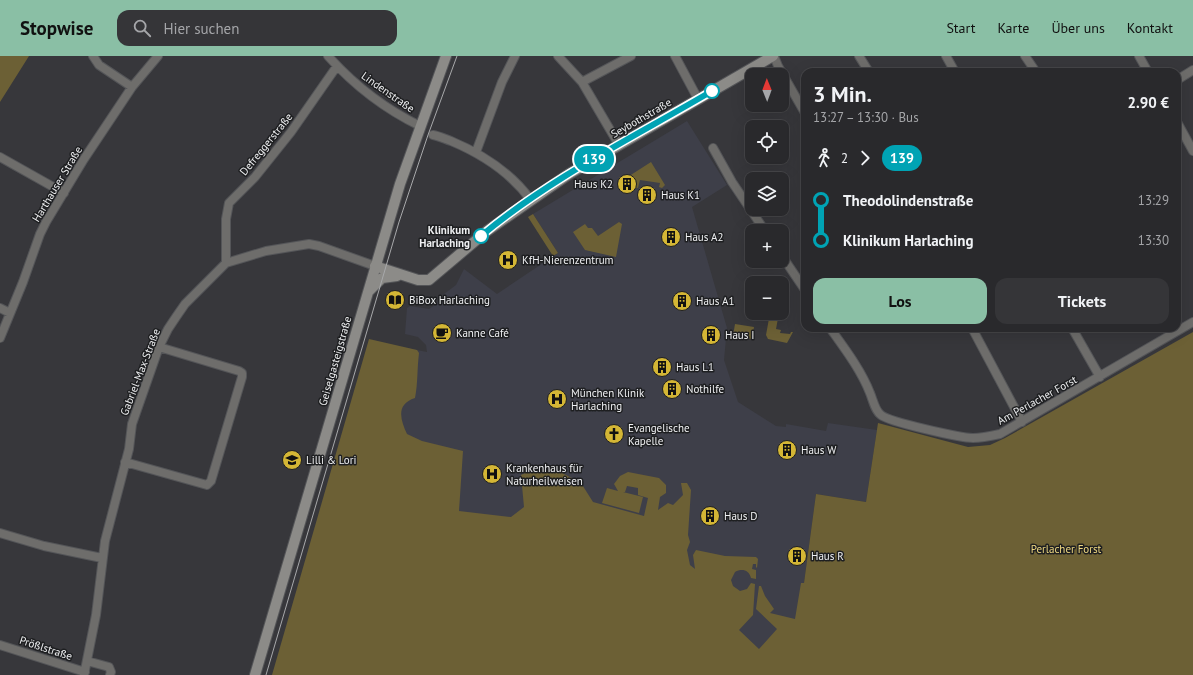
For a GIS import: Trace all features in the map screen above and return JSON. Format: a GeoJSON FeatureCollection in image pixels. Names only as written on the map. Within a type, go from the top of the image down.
{"type":"FeatureCollection","features":[{"type":"Feature","properties":{"kind":"main road","name":"Geiselgasteigstraße"},"geometry":{"type":"LineString","coordinates":[[255,675],[406,165],[446,56]]}},
{"type":"Feature","properties":{"kind":"main road","name":"Seybothstraße"},"geometry":{"type":"LineString","coordinates":[[400,275],[422,281],[429,280],[484,233],[530,199],[572,172],[774,56]]}},
{"type":"Feature","properties":{"kind":"main road"},"geometry":{"type":"LineString","coordinates":[[375,266],[400,275]]}},
{"type":"Feature","properties":{"kind":"main road"},"geometry":{"type":"LineString","coordinates":[[367,293],[382,278],[400,275]]}},
{"type":"Feature","properties":{"kind":"street"},"geometry":{"type":"LineString","coordinates":[[93,56],[99,65],[132,87]]}},
{"type":"Feature","properties":{"kind":"street","name":"Harthauser Straße"},"geometry":{"type":"LineString","coordinates":[[0,338],[40,234],[84,159],[132,87],[158,56]]}},
{"type":"Feature","properties":{"kind":"street","name":"Lindenstraße"},"geometry":{"type":"LineString","coordinates":[[328,56],[357,85],[374,98],[389,109],[420,126]]}},
{"type":"Feature","properties":{"kind":"street"},"geometry":{"type":"LineString","coordinates":[[476,152],[502,82],[515,56]]}},
{"type":"Feature","properties":{"kind":"street"},"geometry":{"type":"LineString","coordinates":[[558,56],[582,82],[619,145]]}},
{"type":"Feature","properties":{"kind":"street"},"geometry":{"type":"LineString","coordinates":[[582,82],[631,56]]}},
{"type":"Feature","properties":{"kind":"street"},"geometry":{"type":"LineString","coordinates":[[675,56],[698,99]]}},
{"type":"Feature","properties":{"kind":"street"},"geometry":{"type":"LineString","coordinates":[[774,56],[778,66],[801,106]]}},
{"type":"Feature","properties":{"kind":"street"},"geometry":{"type":"LineString","coordinates":[[859,56],[866,68]]}},
{"type":"Feature","properties":{"kind":"street"},"geometry":{"type":"LineString","coordinates":[[946,56],[953,68]]}},
{"type":"Feature","properties":{"kind":"street"},"geometry":{"type":"LineString","coordinates":[[1025,56],[1033,68]]}},
{"type":"Feature","properties":{"kind":"street"},"geometry":{"type":"LineString","coordinates":[[1139,56],[1146,68]]}},
{"type":"Feature","properties":{"kind":"street","name":"Defreggerstraße"},"geometry":{"type":"LineString","coordinates":[[226,263],[226,219],[229,203],[256,177],[337,66]]}},
{"type":"Feature","properties":{"kind":"street"},"geometry":{"type":"LineString","coordinates":[[1181,78],[1193,70]]}},
{"type":"Feature","properties":{"kind":"street"},"geometry":{"type":"LineString","coordinates":[[1181,129],[1193,151]]}},
{"type":"Feature","properties":{"kind":"street"},"geometry":{"type":"LineString","coordinates":[[433,136],[476,152],[509,176],[524,190],[530,199]]}},
{"type":"Feature","properties":{"kind":"street"},"geometry":{"type":"LineString","coordinates":[[713,148],[732,182],[760,224]]}},
{"type":"Feature","properties":{"kind":"street"},"geometry":{"type":"LineString","coordinates":[[0,157],[64,193]]}},
{"type":"Feature","properties":{"kind":"street","name":"Gabriel-Max-Straße"},"geometry":{"type":"LineString","coordinates":[[84,674],[96,615],[102,558],[111,513],[129,450],[132,424],[159,347],[168,329],[185,304],[226,263],[266,251],[308,244],[319,246],[375,266]]}},
{"type":"Feature","properties":{"kind":"street"},"geometry":{"type":"LineString","coordinates":[[789,266],[801,284]]}},
{"type":"Feature","properties":{"kind":"street"},"geometry":{"type":"LineString","coordinates":[[0,308],[10,313]]}},
{"type":"Feature","properties":{"kind":"street","name":"Am Perlacher Forst"},"geometry":{"type":"LineString","coordinates":[[1181,327],[1193,322]]}},
{"type":"Feature","properties":{"kind":"street","name":"Am Perlacher Forst"},"geometry":{"type":"LineString","coordinates":[[833,332],[860,372],[879,413],[882,416],[894,421],[959,437],[971,438],[999,434],[1022,422],[1100,377],[1172,332]]}},
{"type":"Feature","properties":{"kind":"street"},"geometry":{"type":"LineString","coordinates":[[974,332],[1022,422]]}},
{"type":"Feature","properties":{"kind":"street"},"geometry":{"type":"LineString","coordinates":[[1074,332],[1100,377]]}},
{"type":"Feature","properties":{"kind":"street"},"geometry":{"type":"LineString","coordinates":[[125,462],[207,484],[211,481],[242,377],[242,373],[239,371],[159,347]]}},
{"type":"Feature","properties":{"kind":"street"},"geometry":{"type":"LineString","coordinates":[[0,533],[44,546],[102,558]]}},
{"type":"Feature","properties":{"kind":"street","name":"Prößlstraße"},"geometry":{"type":"LineString","coordinates":[[0,644],[84,674]]}},
{"type":"Feature","properties":{"kind":"street"},"geometry":{"type":"LineString","coordinates":[[87,661],[109,667],[111,672],[110,675]]}},
{"type":"Feature","properties":{"kind":"shaded area","name":"München Klinik Harlaching"},"geometry":{"type":"Polygon","coordinates":[[[687,121],[727,185],[692,207],[727,328],[724,360],[738,402],[776,426],[786,427],[786,424],[826,431],[828,423],[877,430],[866,502],[816,494],[804,583],[789,675],[328,593],[391,345],[427,352],[426,345],[418,337],[405,334],[407,308],[410,306],[429,309],[435,305],[444,294],[456,285],[464,269],[497,294],[558,253],[533,214],[687,121]]]}},
{"type":"Feature","properties":{"kind":"green space"},"geometry":{"type":"Polygon","coordinates":[[[0,56],[29,56],[0,102],[0,56]]]}},
{"type":"Feature","properties":{"kind":"green space"},"geometry":{"type":"Polygon","coordinates":[[[651,162],[665,185],[662,188],[659,187],[660,183],[640,180],[638,188],[631,187],[632,182],[623,180],[651,162]]]}},
{"type":"Feature","properties":{"kind":"green space"},"geometry":{"type":"Polygon","coordinates":[[[533,214],[558,253],[553,256],[528,217],[533,214]]]}},
{"type":"Feature","properties":{"kind":"green space"},"geometry":{"type":"Polygon","coordinates":[[[619,222],[622,224],[616,257],[585,250],[573,232],[585,224],[588,228],[592,228],[598,236],[619,222]]]}},
{"type":"Feature","properties":{"kind":"green space"},"geometry":{"type":"Polygon","coordinates":[[[769,320],[778,320],[776,329],[781,330],[780,333],[790,334],[793,332],[787,343],[768,339],[766,335],[769,320]]]}},
{"type":"Feature","properties":{"kind":"green space"},"geometry":{"type":"Polygon","coordinates":[[[735,324],[754,327],[752,339],[733,336],[735,324]]]}},
{"type":"Feature","properties":{"kind":"green space","name":"Perlacher Forst"},"geometry":{"type":"Polygon","coordinates":[[[1193,332],[1193,675],[272,675],[369,339],[417,350],[419,353],[415,398],[405,404],[402,408],[401,418],[407,434],[422,441],[463,451],[459,511],[511,517],[524,507],[521,475],[540,466],[551,467],[581,483],[593,502],[644,516],[648,498],[638,495],[638,488],[627,486],[625,492],[623,492],[643,497],[639,513],[602,503],[607,488],[618,491],[614,484],[620,476],[628,472],[659,478],[666,485],[666,493],[660,497],[658,510],[668,503],[673,505],[683,495],[681,483],[687,483],[691,490],[688,535],[690,542],[687,550],[690,565],[695,569],[693,555],[696,550],[725,556],[756,557],[758,559],[757,568],[756,564],[753,564],[752,569],[756,570],[756,579],[751,578],[749,573],[745,570],[740,570],[735,572],[731,580],[733,586],[740,591],[747,589],[751,583],[755,584],[753,615],[739,630],[759,649],[777,629],[756,609],[759,586],[761,586],[765,596],[774,609],[770,613],[795,619],[801,583],[804,583],[816,494],[866,502],[878,423],[968,447],[990,445],[1193,332]]]}},
{"type":"Feature","properties":{"kind":"tram line"},"geometry":{"type":"LineString","coordinates":[[266,675],[399,222],[428,135],[457,56]]}},
{"type":"Feature","properties":{"kind":"bus line","name":"139"},"geometry":{"type":"LineString","coordinates":[[481,236],[530,199],[572,172],[712,91]]}},
{"type":"Feature","properties":{"kind":"place","name":"Haus K2"},"geometry":{"type":"Point","coordinates":[627,184]}},
{"type":"Feature","properties":{"kind":"place","name":"Haus K1"},"geometry":{"type":"Point","coordinates":[647,195]}},
{"type":"Feature","properties":{"kind":"place","name":"Klinikum Harlaching"},"geometry":{"type":"Point","coordinates":[481,236]}},
{"type":"Feature","properties":{"kind":"place","name":"Haus A2"},"geometry":{"type":"Point","coordinates":[671,237]}},
{"type":"Feature","properties":{"kind":"place","name":"KfH-Nierenzentrum"},"geometry":{"type":"Point","coordinates":[508,260]}},
{"type":"Feature","properties":{"kind":"place","name":"BiBox Harlaching"},"geometry":{"type":"Point","coordinates":[395,300]}},
{"type":"Feature","properties":{"kind":"place","name":"Haus A1"},"geometry":{"type":"Point","coordinates":[682,301]}},
{"type":"Feature","properties":{"kind":"place","name":"Kanne Café"},"geometry":{"type":"Point","coordinates":[442,333]}},
{"type":"Feature","properties":{"kind":"place","name":"Haus I"},"geometry":{"type":"Point","coordinates":[711,335]}},
{"type":"Feature","properties":{"kind":"place","name":"Haus L1"},"geometry":{"type":"Point","coordinates":[662,367]}},
{"type":"Feature","properties":{"kind":"place","name":"Nothilfe"},"geometry":{"type":"Point","coordinates":[672,389]}},
{"type":"Feature","properties":{"kind":"place","name":"München Klinik Harlaching"},"geometry":{"type":"Point","coordinates":[557,399]}},
{"type":"Feature","properties":{"kind":"place","name":"Evangelische Kapelle"},"geometry":{"type":"Point","coordinates":[614,434]}},
{"type":"Feature","properties":{"kind":"place","name":"Haus W"},"geometry":{"type":"Point","coordinates":[787,450]}},
{"type":"Feature","properties":{"kind":"place","name":"Lilli & Lori"},"geometry":{"type":"Point","coordinates":[292,460]}},
{"type":"Feature","properties":{"kind":"place","name":"Krankenhaus für Naturheilweisen"},"geometry":{"type":"Point","coordinates":[492,474]}},
{"type":"Feature","properties":{"kind":"place","name":"Haus D"},"geometry":{"type":"Point","coordinates":[710,516]}},
{"type":"Feature","properties":{"kind":"place","name":"Haus R"},"geometry":{"type":"Point","coordinates":[797,556]}}]}
